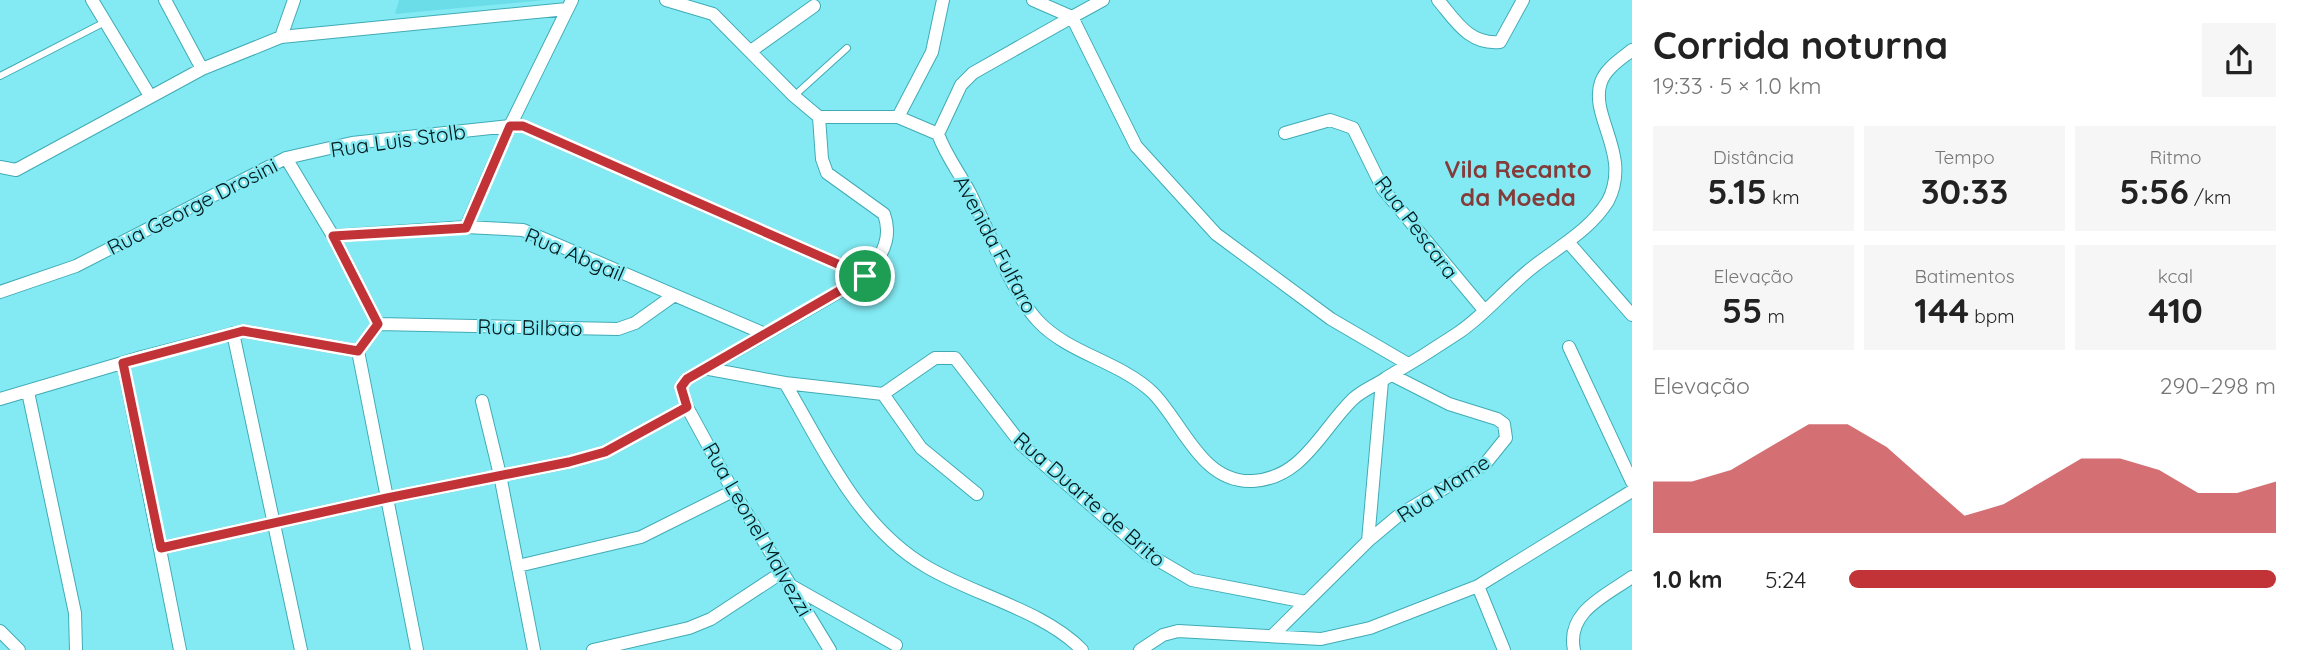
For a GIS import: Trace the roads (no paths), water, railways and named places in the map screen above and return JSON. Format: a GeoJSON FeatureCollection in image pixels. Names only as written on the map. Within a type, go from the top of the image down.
{"type":"FeatureCollection","features":[{"type":"Feature","properties":{"kind":"street"},"geometry":{"type":"LineString","coordinates":[[92,0],[150,96]]}},
{"type":"Feature","properties":{"kind":"street"},"geometry":{"type":"LineString","coordinates":[[165,0],[202,69]]}},
{"type":"Feature","properties":{"kind":"street"},"geometry":{"type":"LineString","coordinates":[[281,37],[294,0]]}},
{"type":"Feature","properties":{"kind":"street"},"geometry":{"type":"LineString","coordinates":[[666,0],[700,3],[794,96],[820,117],[898,117],[939,134],[961,85],[973,73],[1103,0]]}},
{"type":"Feature","properties":{"kind":"street"},"geometry":{"type":"LineString","coordinates":[[898,117],[932,52],[943,0]]}},
{"type":"Feature","properties":{"kind":"street"},"geometry":{"type":"LineString","coordinates":[[1033,0],[1072,17],[1136,146],[1216,234],[1331,319],[1408,364]]}},
{"type":"Feature","properties":{"kind":"street"},"geometry":{"type":"LineString","coordinates":[[1438,0],[1472,38],[1490,43],[1500,42],[1523,0]]}},
{"type":"Feature","properties":{"kind":"street"},"geometry":{"type":"LineString","coordinates":[[0,167],[16,170],[202,69],[281,37],[570,4]]}},
{"type":"Feature","properties":{"kind":"street"},"geometry":{"type":"LineString","coordinates":[[466,228],[510,126],[570,4]]}},
{"type":"Feature","properties":{"kind":"street"},"geometry":{"type":"LineString","coordinates":[[751,51],[814,6]]}},
{"type":"Feature","properties":{"kind":"street","name":"Avenida Fulfaro"},"geometry":{"type":"LineString","coordinates":[[939,134],[947,158],[960,174],[1014,282],[1038,321],[1066,344],[1129,376],[1150,390],[1203,460],[1215,469],[1251,481],[1274,477],[1297,465],[1363,390],[1460,332],[1534,265],[1569,243],[1597,217],[1615,186],[1618,152],[1599,95],[1601,81],[1609,69],[1632,50]]}},
{"type":"Feature","properties":{"kind":"street"},"geometry":{"type":"LineString","coordinates":[[161,548],[605,452],[687,407],[681,387],[683,383],[865,276],[885,249],[887,224],[876,207],[827,173],[822,159],[820,117]]}},
{"type":"Feature","properties":{"kind":"street","name":"Rua Pescara"},"geometry":{"type":"LineString","coordinates":[[1285,133],[1330,120],[1353,128],[1383,189],[1484,310]]}},
{"type":"Feature","properties":{"kind":"street"},"geometry":{"type":"LineString","coordinates":[[510,126],[523,126],[865,276]]}},
{"type":"Feature","properties":{"kind":"street","name":"Rua Luis Stolb"},"geometry":{"type":"LineString","coordinates":[[286,158],[352,143],[510,126]]}},
{"type":"Feature","properties":{"kind":"street","name":"Rua George Drosini"},"geometry":{"type":"LineString","coordinates":[[0,292],[76,266],[286,158],[333,236],[378,324]]}},
{"type":"Feature","properties":{"kind":"street","name":"Rua Abgail"},"geometry":{"type":"LineString","coordinates":[[333,236],[466,228],[506,228],[539,235],[673,296],[765,334]]}},
{"type":"Feature","properties":{"kind":"street"},"geometry":{"type":"LineString","coordinates":[[1569,243],[1632,315]]}},
{"type":"Feature","properties":{"kind":"street","name":"Rua Bilbao"},"geometry":{"type":"LineString","coordinates":[[378,324],[618,328],[635,323],[673,296]]}},
{"type":"Feature","properties":{"kind":"street"},"geometry":{"type":"LineString","coordinates":[[378,324],[358,351],[417,650]]}},
{"type":"Feature","properties":{"kind":"street"},"geometry":{"type":"LineString","coordinates":[[0,400],[243,331],[358,351]]}},
{"type":"Feature","properties":{"kind":"street"},"geometry":{"type":"LineString","coordinates":[[233,333],[301,650]]}},
{"type":"Feature","properties":{"kind":"street"},"geometry":{"type":"LineString","coordinates":[[1569,347],[1632,482]]}},
{"type":"Feature","properties":{"kind":"street","name":"Rua Duarte de Brito"},"geometry":{"type":"LineString","coordinates":[[883,394],[935,358],[955,358],[1022,444],[1146,553],[1192,580],[1306,603]]}},
{"type":"Feature","properties":{"kind":"street"},"geometry":{"type":"LineString","coordinates":[[123,363],[180,650]]}},
{"type":"Feature","properties":{"kind":"street"},"geometry":{"type":"LineString","coordinates":[[709,369],[785,383],[883,394],[921,448],[977,494]]}},
{"type":"Feature","properties":{"kind":"street"},"geometry":{"type":"LineString","coordinates":[[1272,636],[1368,541],[1387,378]]}},
{"type":"Feature","properties":{"kind":"street","name":"Rua Mame"},"geometry":{"type":"LineString","coordinates":[[1368,541],[1399,514],[1485,464],[1506,438],[1504,424],[1497,419],[1449,404],[1387,378]]}},
{"type":"Feature","properties":{"kind":"street"},"geometry":{"type":"LineString","coordinates":[[785,383],[864,513],[901,550],[937,573],[1056,629],[1082,650]]}},
{"type":"Feature","properties":{"kind":"street"},"geometry":{"type":"LineString","coordinates":[[28,391],[75,613],[76,650]]}},
{"type":"Feature","properties":{"kind":"street"},"geometry":{"type":"LineString","coordinates":[[482,401],[500,475],[534,650]]}},
{"type":"Feature","properties":{"kind":"street","name":"Rua Leonel Malvezzi"},"geometry":{"type":"LineString","coordinates":[[687,407],[733,491],[830,650]]}},
{"type":"Feature","properties":{"kind":"street"},"geometry":{"type":"LineString","coordinates":[[518,566],[641,537],[733,491]]}},
{"type":"Feature","properties":{"kind":"street"},"geometry":{"type":"LineString","coordinates":[[1140,650],[1163,635],[1178,631],[1339,637],[1478,586],[1632,491]]}},
{"type":"Feature","properties":{"kind":"street"},"geometry":{"type":"LineString","coordinates":[[1574,650],[1572,633],[1576,621],[1585,610],[1632,577]]}},
{"type":"Feature","properties":{"kind":"street"},"geometry":{"type":"LineString","coordinates":[[593,650],[689,628],[785,579],[897,645]]}},
{"type":"Feature","properties":{"kind":"street"},"geometry":{"type":"LineString","coordinates":[[1478,586],[1504,650]]}},
{"type":"Feature","properties":{"kind":"street"},"geometry":{"type":"LineString","coordinates":[[0,631],[19,650]]}},
{"type":"Feature","properties":{"kind":"lane"},"geometry":{"type":"LineString","coordinates":[[0,76],[105,22]]}},
{"type":"Feature","properties":{"kind":"lane"},"geometry":{"type":"LineString","coordinates":[[794,96],[847,48]]}},
{"type":"Feature","properties":{"kind":"district","name":"Vila Recanto da Moeda"},"geometry":{"type":"Point","coordinates":[1518,183]}}]}
